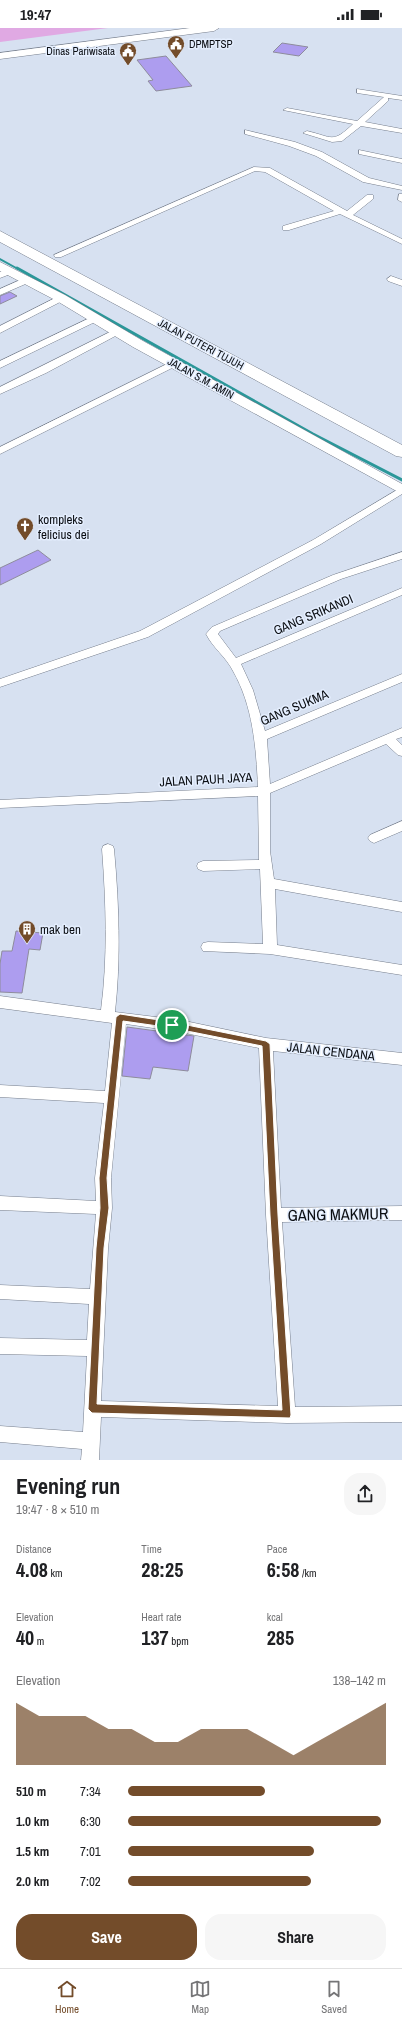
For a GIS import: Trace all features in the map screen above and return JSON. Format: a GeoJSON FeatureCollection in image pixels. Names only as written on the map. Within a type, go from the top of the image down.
{"type":"FeatureCollection","features":[{"type":"Feature","properties":{"kind":"highway","name":"JALAN PUTERI TUJUH"},"geometry":{"type":"LineString","coordinates":[[0,224],[206,333],[250,359],[402,437]]}},
{"type":"Feature","properties":{"kind":"highway","name":"JALAN PUTERI TUJUH"},"geometry":{"type":"LineString","coordinates":[[0,236],[402,452]]}},
{"type":"Feature","properties":{"kind":"main road"},"geometry":{"type":"LineString","coordinates":[[0,56],[165,28]]}},
{"type":"Feature","properties":{"kind":"main road"},"geometry":{"type":"LineString","coordinates":[[0,49],[54,46],[214,28]]}},
{"type":"Feature","properties":{"kind":"street"},"geometry":{"type":"LineString","coordinates":[[360,90],[402,98]]}},
{"type":"Feature","properties":{"kind":"street"},"geometry":{"type":"LineString","coordinates":[[306,133],[332,140],[342,139],[361,124],[385,99]]}},
{"type":"Feature","properties":{"kind":"street"},"geometry":{"type":"LineString","coordinates":[[287,110],[402,131]]}},
{"type":"Feature","properties":{"kind":"street"},"geometry":{"type":"LineString","coordinates":[[248,132],[299,146],[319,154],[366,180],[402,188]]}},
{"type":"Feature","properties":{"kind":"street"},"geometry":{"type":"LineString","coordinates":[[299,146],[318,136]]}},
{"type":"Feature","properties":{"kind":"street"},"geometry":{"type":"LineString","coordinates":[[362,152],[402,161]]}},
{"type":"Feature","properties":{"kind":"street"},"geometry":{"type":"LineString","coordinates":[[58,255],[256,169],[267,170],[345,213],[402,242]]}},
{"type":"Feature","properties":{"kind":"street"},"geometry":{"type":"LineString","coordinates":[[286,228],[345,213],[370,197]]}},
{"type":"Feature","properties":{"kind":"street","name":"JALAN S.M. AMIN"},"geometry":{"type":"LineString","coordinates":[[3,271],[27,280],[61,298],[138,344],[175,363],[402,490]]}},
{"type":"Feature","properties":{"kind":"street"},"geometry":{"type":"LineString","coordinates":[[392,279],[402,284]]}},
{"type":"Feature","properties":{"kind":"street"},"geometry":{"type":"LineString","coordinates":[[0,292],[27,280]]}},
{"type":"Feature","properties":{"kind":"street"},"geometry":{"type":"LineString","coordinates":[[0,330],[61,298]]}},
{"type":"Feature","properties":{"kind":"street"},"geometry":{"type":"LineString","coordinates":[[0,365],[96,318]]}},
{"type":"Feature","properties":{"kind":"street"},"geometry":{"type":"LineString","coordinates":[[0,391],[43,372],[118,331]]}},
{"type":"Feature","properties":{"kind":"street"},"geometry":{"type":"LineString","coordinates":[[0,451],[175,363]]}},
{"type":"Feature","properties":{"kind":"street"},"geometry":{"type":"LineString","coordinates":[[0,683],[144,634],[317,542],[402,490]]}},
{"type":"Feature","properties":{"kind":"street"},"geometry":{"type":"LineString","coordinates":[[261,737],[247,686],[234,663],[214,640],[212,634],[216,629],[337,577],[402,555]]}},
{"type":"Feature","properties":{"kind":"street","name":"GANG SRIKANDI"},"geometry":{"type":"LineString","coordinates":[[234,663],[402,591]]}},
{"type":"Feature","properties":{"kind":"street","name":"GANG SUKMA"},"geometry":{"type":"LineString","coordinates":[[270,949],[261,737],[402,678]]}},
{"type":"Feature","properties":{"kind":"street","name":"JALAN PAUH JAYA"},"geometry":{"type":"LineString","coordinates":[[0,804],[264,791],[402,732]]}},
{"type":"Feature","properties":{"kind":"street"},"geometry":{"type":"LineString","coordinates":[[387,738],[402,752]]}},
{"type":"Feature","properties":{"kind":"street"},"geometry":{"type":"LineString","coordinates":[[374,838],[402,826]]}},
{"type":"Feature","properties":{"kind":"street"},"geometry":{"type":"LineString","coordinates":[[90,1460],[94,1348],[104,1208],[103,1178],[111,1097],[113,1016],[111,885],[108,849]]}},
{"type":"Feature","properties":{"kind":"street"},"geometry":{"type":"LineString","coordinates":[[203,866],[266,864]]}},
{"type":"Feature","properties":{"kind":"street"},"geometry":{"type":"LineString","coordinates":[[268,883],[402,907]]}},
{"type":"Feature","properties":{"kind":"street"},"geometry":{"type":"LineString","coordinates":[[208,947],[270,949],[402,970]]}},
{"type":"Feature","properties":{"kind":"street","name":"JALAN CENDANA"},"geometry":{"type":"LineString","coordinates":[[0,1002],[180,1026],[266,1044],[402,1059]]}},
{"type":"Feature","properties":{"kind":"street"},"geometry":{"type":"LineString","coordinates":[[266,1044],[274,1215],[287,1415]]}},
{"type":"Feature","properties":{"kind":"street"},"geometry":{"type":"LineString","coordinates":[[0,1091],[111,1097]]}},
{"type":"Feature","properties":{"kind":"street"},"geometry":{"type":"LineString","coordinates":[[0,1203],[104,1208]]}},
{"type":"Feature","properties":{"kind":"street","name":"GANG MAKMUR"},"geometry":{"type":"LineString","coordinates":[[274,1215],[402,1213]]}},
{"type":"Feature","properties":{"kind":"street"},"geometry":{"type":"LineString","coordinates":[[0,1292],[98,1296]]}},
{"type":"Feature","properties":{"kind":"street"},"geometry":{"type":"LineString","coordinates":[[0,1346],[94,1348]]}},
{"type":"Feature","properties":{"kind":"street"},"geometry":{"type":"LineString","coordinates":[[92,1409],[287,1415],[402,1414]]}},
{"type":"Feature","properties":{"kind":"street"},"geometry":{"type":"LineString","coordinates":[[0,1434],[91,1440]]}},
{"type":"Feature","properties":{"kind":"shaded area"},"geometry":{"type":"Polygon","coordinates":[[[0,28],[108,28],[0,42],[0,28]]]}},
{"type":"Feature","properties":{"kind":"building"},"geometry":{"type":"Polygon","coordinates":[[[282,43],[308,47],[299,56],[273,52],[282,43]]]}},
{"type":"Feature","properties":{"kind":"building"},"geometry":{"type":"Polygon","coordinates":[[[166,56],[192,86],[156,91],[148,81],[153,80],[137,60],[166,56]]]}},
{"type":"Feature","properties":{"kind":"building"},"geometry":{"type":"Polygon","coordinates":[[[10,292],[17,296],[0,304],[0,296],[10,292]]]}},
{"type":"Feature","properties":{"kind":"building"},"geometry":{"type":"Polygon","coordinates":[[[38,550],[51,560],[0,585],[0,568],[38,550]]]}},
{"type":"Feature","properties":{"kind":"building"},"geometry":{"type":"Polygon","coordinates":[[[16,931],[43,933],[40,950],[29,949],[22,993],[0,992],[0,964],[2,951],[12,951],[16,931]]]}},
{"type":"Feature","properties":{"kind":"building"},"geometry":{"type":"Polygon","coordinates":[[[127,1027],[194,1036],[188,1071],[153,1067],[150,1079],[122,1076],[127,1027]]]}},
{"type":"Feature","properties":{"kind":"waterway"},"geometry":{"type":"LineString","coordinates":[[0,259],[18,269]]}},
{"type":"Feature","properties":{"kind":"waterway"},"geometry":{"type":"LineString","coordinates":[[17,268],[313,434],[402,480]]}},
{"type":"Feature","properties":{"kind":"place","name":"DPMPTSP"},"geometry":{"type":"Point","coordinates":[176,59]}},
{"type":"Feature","properties":{"kind":"place","name":"Dinas Pariwisata"},"geometry":{"type":"Point","coordinates":[128,66]}},
{"type":"Feature","properties":{"kind":"place","name":"kompleks felicius dei"},"geometry":{"type":"Point","coordinates":[25,541]}},
{"type":"Feature","properties":{"kind":"place","name":"mak ben"},"geometry":{"type":"Point","coordinates":[27,944]}},
{"type":"Feature","properties":{"kind":"route"},"geometry":{"type":"LineString","coordinates":[[120,1017],[172,1025],[266,1044],[274,1215],[287,1415],[92,1409],[94,1348],[104,1208],[103,1178],[120,1017]]}}]}
